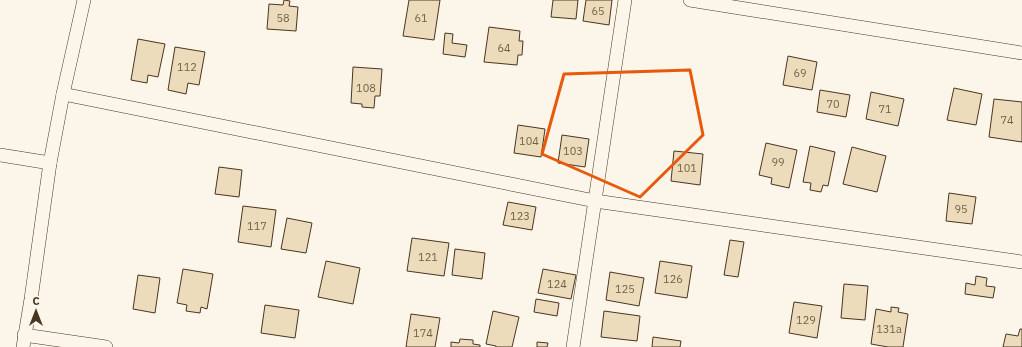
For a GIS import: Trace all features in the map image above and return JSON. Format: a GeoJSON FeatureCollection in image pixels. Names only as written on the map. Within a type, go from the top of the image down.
{"type":"FeatureCollection","features":[{"type":"Feature","properties":{"kind":"street"},"geometry":{"type":"LineString","coordinates":[[84,0],[63,94],[50,163],[31,299],[23,341],[106,347]]}},
{"type":"Feature","properties":{"kind":"street"},"geometry":{"type":"LineString","coordinates":[[573,347],[625,0]]}},
{"type":"Feature","properties":{"kind":"street"},"geometry":{"type":"LineString","coordinates":[[690,0],[1022,53]]}},
{"type":"Feature","properties":{"kind":"street"},"geometry":{"type":"LineString","coordinates":[[63,94],[595,201],[1022,262]]}},
{"type":"Feature","properties":{"kind":"street"},"geometry":{"type":"LineString","coordinates":[[0,155],[50,163]]}},
{"type":"Feature","properties":{"kind":"highlighted area"},"geometry":{"type":"Polygon","coordinates":[[[690,70],[703,135],[640,197],[542,154],[564,74],[690,70]]]}},
{"type":"Feature","properties":{"kind":"building"},"geometry":{"type":"Polygon","coordinates":[[[284,0],[290,1],[289,6],[298,7],[296,31],[267,29],[269,4],[283,5],[284,0]]]}},
{"type":"Feature","properties":{"kind":"building"},"geometry":{"type":"Polygon","coordinates":[[[409,0],[440,0],[434,40],[403,36],[409,0]]]}},
{"type":"Feature","properties":{"kind":"building"},"geometry":{"type":"Polygon","coordinates":[[[553,0],[578,0],[576,19],[551,17],[553,0]]]}},
{"type":"Feature","properties":{"kind":"building"},"geometry":{"type":"Polygon","coordinates":[[[586,0],[612,0],[609,25],[583,21],[586,0]]]}},
{"type":"Feature","properties":{"kind":"building"},"geometry":{"type":"Polygon","coordinates":[[[489,27],[520,31],[519,41],[523,41],[522,55],[518,55],[517,65],[484,62],[489,27]]]}},
{"type":"Feature","properties":{"kind":"building"},"geometry":{"type":"Polygon","coordinates":[[[445,33],[453,34],[452,43],[467,45],[465,57],[443,54],[445,33]]]}},
{"type":"Feature","properties":{"kind":"building"},"geometry":{"type":"Polygon","coordinates":[[[138,39],[165,44],[158,77],[148,75],[147,83],[131,80],[138,39]]]}},
{"type":"Feature","properties":{"kind":"building"},"geometry":{"type":"Polygon","coordinates":[[[175,47],[205,52],[199,85],[188,83],[186,94],[168,90],[175,47]]]}},
{"type":"Feature","properties":{"kind":"building"},"geometry":{"type":"Polygon","coordinates":[[[788,56],[817,62],[812,90],[783,85],[788,56]]]}},
{"type":"Feature","properties":{"kind":"building"},"geometry":{"type":"Polygon","coordinates":[[[353,67],[382,69],[380,96],[375,96],[374,108],[362,107],[362,104],[351,103],[353,67]]]}},
{"type":"Feature","properties":{"kind":"building"},"geometry":{"type":"Polygon","coordinates":[[[954,88],[982,94],[976,125],[947,120],[954,88]]]}},
{"type":"Feature","properties":{"kind":"building"},"geometry":{"type":"Polygon","coordinates":[[[820,90],[850,95],[846,117],[817,112],[820,90]]]}},
{"type":"Feature","properties":{"kind":"building"},"geometry":{"type":"Polygon","coordinates":[[[871,92],[904,99],[898,126],[866,119],[871,92]]]}},
{"type":"Feature","properties":{"kind":"building"},"geometry":{"type":"Polygon","coordinates":[[[994,99],[1022,102],[1022,142],[989,137],[994,99]]]}},
{"type":"Feature","properties":{"kind":"building"},"geometry":{"type":"Polygon","coordinates":[[[518,125],[545,129],[541,157],[514,153],[518,125]]]}},
{"type":"Feature","properties":{"kind":"building"},"geometry":{"type":"Polygon","coordinates":[[[562,135],[589,139],[585,167],[558,163],[562,135]]]}},
{"type":"Feature","properties":{"kind":"building"},"geometry":{"type":"Polygon","coordinates":[[[766,143],[797,150],[789,188],[771,184],[772,178],[759,175],[766,143]]]}},
{"type":"Feature","properties":{"kind":"building"},"geometry":{"type":"Polygon","coordinates":[[[810,146],[835,152],[828,186],[823,185],[821,192],[810,190],[811,183],[803,182],[810,146]]]}},
{"type":"Feature","properties":{"kind":"building"},"geometry":{"type":"Polygon","coordinates":[[[852,147],[886,156],[877,192],[843,184],[852,147]]]}},
{"type":"Feature","properties":{"kind":"building"},"geometry":{"type":"Polygon","coordinates":[[[674,151],[703,154],[700,185],[671,181],[674,151]]]}},
{"type":"Feature","properties":{"kind":"building"},"geometry":{"type":"Polygon","coordinates":[[[219,167],[242,170],[239,197],[215,194],[219,167]]]}},
{"type":"Feature","properties":{"kind":"building"},"geometry":{"type":"Polygon","coordinates":[[[949,193],[976,197],[972,224],[946,221],[949,193]]]}},
{"type":"Feature","properties":{"kind":"building"},"geometry":{"type":"Polygon","coordinates":[[[508,202],[536,207],[532,230],[503,225],[508,202]]]}},
{"type":"Feature","properties":{"kind":"building"},"geometry":{"type":"Polygon","coordinates":[[[243,206],[276,210],[271,247],[238,242],[243,206]]]}},
{"type":"Feature","properties":{"kind":"building"},"geometry":{"type":"Polygon","coordinates":[[[287,218],[312,223],[306,253],[281,249],[287,218]]]}},
{"type":"Feature","properties":{"kind":"building"},"geometry":{"type":"Polygon","coordinates":[[[412,238],[449,243],[444,276],[407,271],[412,238]]]}},
{"type":"Feature","properties":{"kind":"building"},"geometry":{"type":"Polygon","coordinates":[[[730,240],[744,242],[738,277],[724,275],[730,240]]]}},
{"type":"Feature","properties":{"kind":"building"},"geometry":{"type":"Polygon","coordinates":[[[455,249],[485,253],[482,279],[452,275],[455,249]]]}},
{"type":"Feature","properties":{"kind":"building"},"geometry":{"type":"Polygon","coordinates":[[[326,261],[360,268],[353,304],[318,297],[326,261]]]}},
{"type":"Feature","properties":{"kind":"building"},"geometry":{"type":"Polygon","coordinates":[[[660,261],[692,266],[687,298],[655,293],[660,261]]]}},
{"type":"Feature","properties":{"kind":"building"},"geometry":{"type":"Polygon","coordinates":[[[183,269],[213,274],[207,309],[201,307],[200,313],[186,311],[187,305],[177,303],[183,269]]]}},
{"type":"Feature","properties":{"kind":"building"},"geometry":{"type":"Polygon","coordinates":[[[543,269],[576,275],[571,299],[538,293],[543,269]]]}},
{"type":"Feature","properties":{"kind":"building"},"geometry":{"type":"Polygon","coordinates":[[[610,272],[644,278],[639,306],[606,300],[610,272]]]}},
{"type":"Feature","properties":{"kind":"building"},"geometry":{"type":"Polygon","coordinates":[[[138,275],[160,278],[155,313],[133,309],[138,275]]]}},
{"type":"Feature","properties":{"kind":"building"},"geometry":{"type":"Polygon","coordinates":[[[976,276],[987,278],[986,286],[995,287],[993,298],[965,294],[966,283],[975,285],[976,276]]]}},
{"type":"Feature","properties":{"kind":"building"},"geometry":{"type":"Polygon","coordinates":[[[844,284],[868,286],[865,320],[841,318],[844,284]]]}},
{"type":"Feature","properties":{"kind":"building"},"geometry":{"type":"Polygon","coordinates":[[[536,299],[559,303],[557,316],[534,312],[536,299]]]}},
{"type":"Feature","properties":{"kind":"building"},"geometry":{"type":"Polygon","coordinates":[[[794,302],[822,306],[817,338],[789,333],[794,302]]]}},
{"type":"Feature","properties":{"kind":"building"},"geometry":{"type":"Polygon","coordinates":[[[265,305],[299,310],[295,338],[261,333],[265,305]]]}},
{"type":"Feature","properties":{"kind":"building"},"geometry":{"type":"Polygon","coordinates":[[[891,307],[899,308],[898,312],[908,314],[903,347],[888,347],[871,344],[876,309],[891,312],[891,307]]]}},
{"type":"Feature","properties":{"kind":"building"},"geometry":{"type":"Polygon","coordinates":[[[493,311],[519,317],[512,347],[496,347],[486,344],[493,311]]]}},
{"type":"Feature","properties":{"kind":"building"},"geometry":{"type":"Polygon","coordinates":[[[604,311],[640,316],[637,341],[601,337],[604,311]]]}},
{"type":"Feature","properties":{"kind":"building"},"geometry":{"type":"Polygon","coordinates":[[[411,314],[440,318],[435,347],[406,347],[411,314]]]}},
{"type":"Feature","properties":{"kind":"building"},"geometry":{"type":"Polygon","coordinates":[[[1020,329],[1022,329],[1022,347],[1003,347],[1006,334],[1018,336],[1020,329]]]}},
{"type":"Feature","properties":{"kind":"building"},"geometry":{"type":"Polygon","coordinates":[[[653,337],[681,341],[680,347],[652,347],[653,337]]]}},
{"type":"Feature","properties":{"kind":"building"},"geometry":{"type":"Polygon","coordinates":[[[460,339],[473,340],[473,344],[480,345],[480,347],[451,347],[451,342],[459,343],[460,339]]]}},
{"type":"Feature","properties":{"kind":"building"},"geometry":{"type":"Polygon","coordinates":[[[537,342],[548,343],[547,347],[537,347],[537,342]]]}}]}
